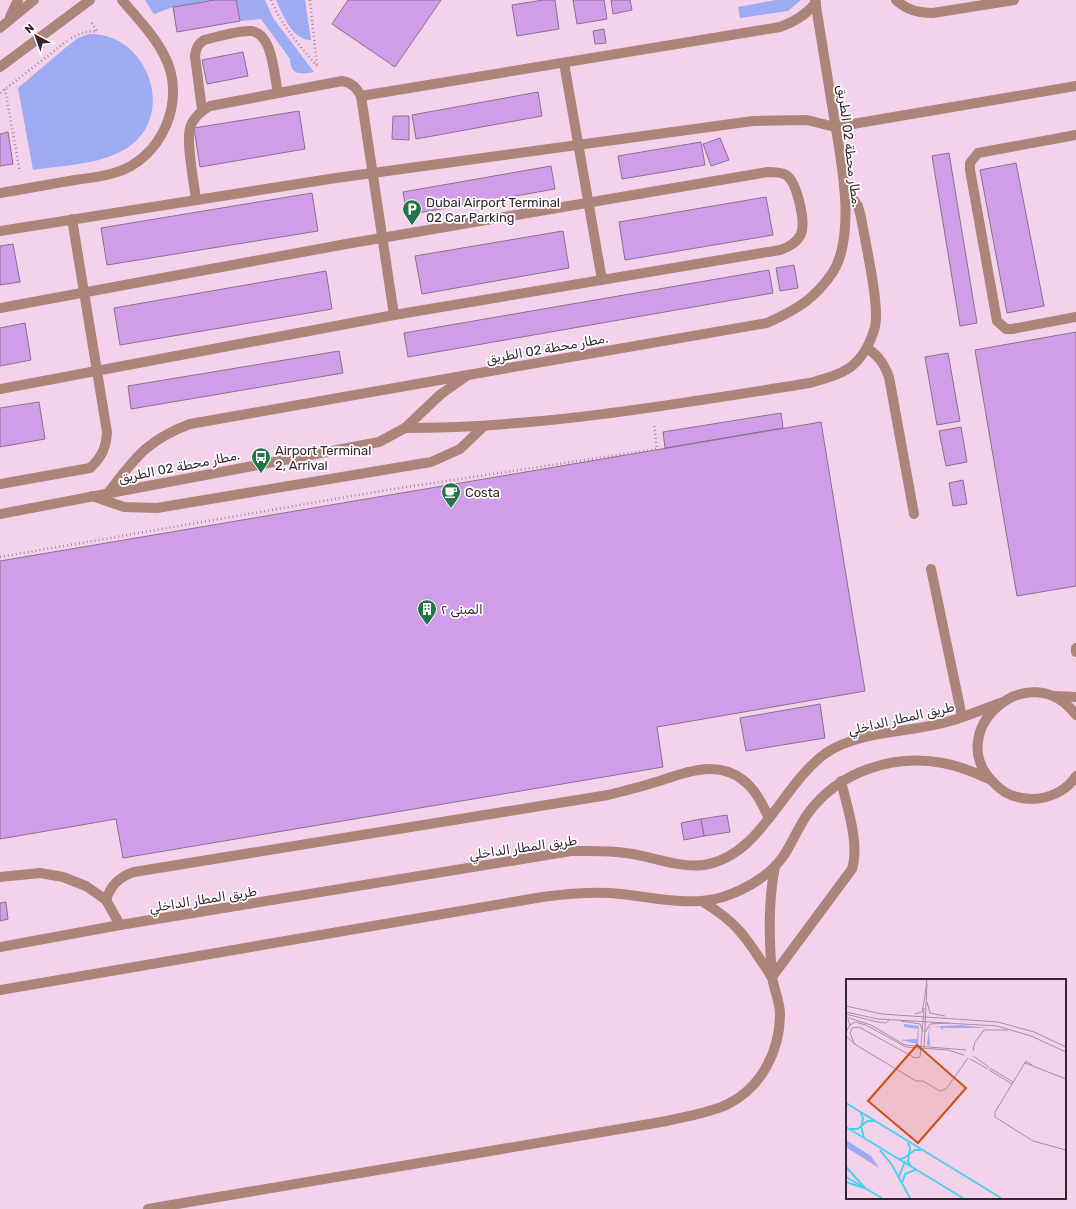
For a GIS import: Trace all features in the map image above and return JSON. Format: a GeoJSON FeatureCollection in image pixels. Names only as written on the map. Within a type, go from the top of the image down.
{"type":"FeatureCollection","features":[{"type":"Feature","properties":{"kind":"street"},"geometry":{"type":"LineString","coordinates":[[4,25],[18,0]]}},
{"type":"Feature","properties":{"kind":"street"},"geometry":{"type":"LineString","coordinates":[[4,25],[34,0]]}},
{"type":"Feature","properties":{"kind":"street"},"geometry":{"type":"LineString","coordinates":[[0,67],[90,0]]}},
{"type":"Feature","properties":{"kind":"street"},"geometry":{"type":"LineString","coordinates":[[0,193],[115,173],[139,160],[149,152],[162,135],[170,117],[172,103],[172,76],[165,56],[154,39],[122,0]]}},
{"type":"Feature","properties":{"kind":"street"},"geometry":{"type":"LineString","coordinates":[[896,0],[911,10],[921,13],[933,13],[1014,0]]}},
{"type":"Feature","properties":{"kind":"street"},"geometry":{"type":"LineString","coordinates":[[361,96],[780,26],[795,21],[806,14],[816,1]]}},
{"type":"Feature","properties":{"kind":"street","name":"مطار محطة 02 الطريق."},"geometry":{"type":"LineString","coordinates":[[0,514],[379,442],[405,428],[441,394],[468,374],[767,323],[794,311],[816,293],[833,270],[841,250],[845,226],[844,186],[816,1]]}},
{"type":"Feature","properties":{"kind":"street"},"geometry":{"type":"LineString","coordinates":[[202,110],[195,56],[199,43],[204,40],[250,31],[258,33],[265,39],[269,48],[278,93]]}},
{"type":"Feature","properties":{"kind":"street"},"geometry":{"type":"LineString","coordinates":[[564,63],[602,280]]}},
{"type":"Feature","properties":{"kind":"street"},"geometry":{"type":"LineString","coordinates":[[196,200],[189,136],[194,119],[202,110],[210,106],[342,81],[350,83],[357,89],[361,96],[381,238],[394,315]]}},
{"type":"Feature","properties":{"kind":"street"},"geometry":{"type":"LineString","coordinates":[[0,231],[372,174],[753,122],[807,120],[836,127],[1076,86]]}},
{"type":"Feature","properties":{"kind":"street"},"geometry":{"type":"LineString","coordinates":[[1076,135],[978,153],[970,163],[997,321],[1006,329],[1012,329],[1076,317]]}},
{"type":"Feature","properties":{"kind":"street"},"geometry":{"type":"LineString","coordinates":[[0,308],[83,294],[381,238],[588,202],[778,172],[786,175],[793,182],[804,224],[796,241],[789,247],[780,250],[394,315],[0,389]]}},
{"type":"Feature","properties":{"kind":"street"},"geometry":{"type":"LineString","coordinates":[[405,428],[483,427],[562,420],[651,408],[810,383],[832,377],[852,366],[867,348],[875,325],[875,302],[861,217],[858,206],[844,186]]}},
{"type":"Feature","properties":{"kind":"street"},"geometry":{"type":"LineString","coordinates":[[0,484],[90,468],[100,459],[106,446],[107,432],[83,294],[72,219]]}},
{"type":"Feature","properties":{"kind":"street"},"geometry":{"type":"LineString","coordinates":[[867,348],[877,354],[885,365],[889,377],[914,514]]}},
{"type":"Feature","properties":{"kind":"street"},"geometry":{"type":"LineString","coordinates":[[108,493],[135,458],[150,444],[168,432],[190,424],[468,374]]}},
{"type":"Feature","properties":{"kind":"street"},"geometry":{"type":"LineString","coordinates":[[92,496],[124,506],[157,508],[431,462],[460,449],[483,427]]}},
{"type":"Feature","properties":{"kind":"street"},"geometry":{"type":"LineString","coordinates":[[931,569],[962,717]]}},
{"type":"Feature","properties":{"kind":"street","name":"طريق المطار الداخلي"},"geometry":{"type":"LineString","coordinates":[[0,947],[571,851],[625,852],[682,864],[703,865],[723,859],[741,848],[769,818],[809,767],[827,752],[849,742],[864,738],[943,723],[1000,703],[1012,696],[1026,692],[1040,692],[1054,696]]}},
{"type":"Feature","properties":{"kind":"street"},"geometry":{"type":"LineString","coordinates":[[1054,696],[1076,697]]}},
{"type":"Feature","properties":{"kind":"street"},"geometry":{"type":"LineString","coordinates":[[1054,696],[1066,703],[1076,715]]}},
{"type":"Feature","properties":{"kind":"street"},"geometry":{"type":"LineString","coordinates":[[989,779],[982,766],[978,753],[979,738],[983,725],[990,713],[1000,703]]}},
{"type":"Feature","properties":{"kind":"street"},"geometry":{"type":"LineString","coordinates":[[0,990],[542,897],[575,893],[608,893],[703,902],[742,890],[759,879],[785,854],[808,813],[821,798],[841,781],[874,766],[911,760],[944,763],[966,769],[989,779],[1011,796],[1025,799],[1039,799],[1052,796],[1064,789],[1076,776]]}},
{"type":"Feature","properties":{"kind":"street"},"geometry":{"type":"LineString","coordinates":[[106,900],[116,881],[124,875],[134,872],[608,795],[633,789],[691,770],[718,770],[743,780],[760,799],[769,818]]}},
{"type":"Feature","properties":{"kind":"street"},"geometry":{"type":"LineString","coordinates":[[772,977],[852,869],[855,846],[841,781]]}},
{"type":"Feature","properties":{"kind":"street"},"geometry":{"type":"LineString","coordinates":[[148,1209],[667,1121],[703,1113],[729,1104],[751,1088],[768,1066],[778,1040],[780,1012],[772,977],[769,922],[770,891],[774,866]]}},
{"type":"Feature","properties":{"kind":"street"},"geometry":{"type":"LineString","coordinates":[[0,877],[40,873],[64,877],[86,886],[106,900],[120,926]]}},
{"type":"Feature","properties":{"kind":"street"},"geometry":{"type":"LineString","coordinates":[[703,902],[723,914],[736,926],[772,977]]}},
{"type":"Feature","properties":{"kind":"path"},"geometry":{"type":"LineString","coordinates":[[271,0],[278,16],[293,39],[317,66],[310,0]]}},
{"type":"Feature","properties":{"kind":"path"},"geometry":{"type":"LineString","coordinates":[[0,93],[70,38],[85,32],[97,31],[91,22]]}},
{"type":"Feature","properties":{"kind":"path"},"geometry":{"type":"LineString","coordinates":[[5,90],[23,189]]}},
{"type":"Feature","properties":{"kind":"path"},"geometry":{"type":"LineString","coordinates":[[0,557],[387,490],[657,449],[651,408]]}},
{"type":"Feature","properties":{"kind":"shaded area"},"geometry":{"type":"Polygon","coordinates":[[[145,0],[215,0],[173,7],[154,14],[145,0]]]}},
{"type":"Feature","properties":{"kind":"shaded area"},"geometry":{"type":"Polygon","coordinates":[[[236,0],[265,0],[273,18],[314,72],[297,73],[294,71],[290,64],[290,59],[261,19],[240,21],[236,0]]]}},
{"type":"Feature","properties":{"kind":"shaded area"},"geometry":{"type":"Polygon","coordinates":[[[276,0],[305,0],[311,40],[298,36],[293,31],[285,19],[276,0]]]}},
{"type":"Feature","properties":{"kind":"shaded area"},"geometry":{"type":"Polygon","coordinates":[[[776,0],[801,0],[788,11],[740,18],[738,7],[776,0]]]}},
{"type":"Feature","properties":{"kind":"shaded area"},"geometry":{"type":"Polygon","coordinates":[[[89,34],[109,37],[126,46],[139,60],[148,76],[153,95],[151,114],[144,131],[130,146],[108,157],[96,161],[33,170],[18,88],[70,44],[78,38],[89,34]]]}},
{"type":"Feature","properties":{"kind":"building"},"geometry":{"type":"Polygon","coordinates":[[[215,0],[236,0],[240,21],[177,32],[173,7],[215,0]]]}},
{"type":"Feature","properties":{"kind":"building"},"geometry":{"type":"Polygon","coordinates":[[[348,0],[441,0],[395,67],[332,24],[348,0]]]}},
{"type":"Feature","properties":{"kind":"building"},"geometry":{"type":"Polygon","coordinates":[[[543,0],[555,0],[559,29],[517,36],[512,5],[543,0]]]}},
{"type":"Feature","properties":{"kind":"building"},"geometry":{"type":"Polygon","coordinates":[[[573,0],[604,0],[607,19],[577,24],[573,0]]]}},
{"type":"Feature","properties":{"kind":"building"},"geometry":{"type":"Polygon","coordinates":[[[611,0],[630,0],[632,10],[613,14],[611,0]]]}},
{"type":"Feature","properties":{"kind":"building"},"geometry":{"type":"Polygon","coordinates":[[[604,29],[606,43],[595,44],[593,31],[604,29]]]}},
{"type":"Feature","properties":{"kind":"building"},"geometry":{"type":"Polygon","coordinates":[[[243,52],[248,76],[207,84],[202,60],[243,52]]]}},
{"type":"Feature","properties":{"kind":"building"},"geometry":{"type":"Polygon","coordinates":[[[538,92],[542,116],[416,139],[412,115],[538,92]]]}},
{"type":"Feature","properties":{"kind":"building"},"geometry":{"type":"Polygon","coordinates":[[[299,111],[305,149],[200,167],[194,128],[299,111]]]}},
{"type":"Feature","properties":{"kind":"building"},"geometry":{"type":"Polygon","coordinates":[[[393,116],[409,116],[409,140],[392,139],[393,116]]]}},
{"type":"Feature","properties":{"kind":"building"},"geometry":{"type":"Polygon","coordinates":[[[8,132],[13,164],[0,166],[0,134],[8,132]]]}},
{"type":"Feature","properties":{"kind":"building"},"geometry":{"type":"Polygon","coordinates":[[[720,138],[729,160],[711,166],[703,144],[720,138]]]}},
{"type":"Feature","properties":{"kind":"building"},"geometry":{"type":"Polygon","coordinates":[[[701,142],[705,165],[622,179],[618,156],[701,142]]]}},
{"type":"Feature","properties":{"kind":"building"},"geometry":{"type":"Polygon","coordinates":[[[949,153],[977,323],[960,326],[932,156],[949,153]]]}},
{"type":"Feature","properties":{"kind":"building"},"geometry":{"type":"Polygon","coordinates":[[[1016,163],[1044,306],[1007,313],[980,170],[1016,163]]]}},
{"type":"Feature","properties":{"kind":"building"},"geometry":{"type":"Polygon","coordinates":[[[551,166],[555,189],[407,215],[403,192],[551,166]]]}},
{"type":"Feature","properties":{"kind":"building"},"geometry":{"type":"Polygon","coordinates":[[[312,193],[318,231],[107,265],[101,228],[312,193]]]}},
{"type":"Feature","properties":{"kind":"building"},"geometry":{"type":"Polygon","coordinates":[[[766,197],[773,235],[625,260],[619,222],[766,197]]]}},
{"type":"Feature","properties":{"kind":"building"},"geometry":{"type":"Polygon","coordinates":[[[563,231],[569,268],[422,294],[415,256],[563,231]]]}},
{"type":"Feature","properties":{"kind":"building"},"geometry":{"type":"Polygon","coordinates":[[[13,244],[20,282],[0,285],[0,246],[13,244]]]}},
{"type":"Feature","properties":{"kind":"building"},"geometry":{"type":"Polygon","coordinates":[[[794,265],[798,288],[780,291],[776,268],[794,265]]]}},
{"type":"Feature","properties":{"kind":"building"},"geometry":{"type":"Polygon","coordinates":[[[769,270],[773,293],[408,357],[404,333],[769,270]]]}},
{"type":"Feature","properties":{"kind":"building"},"geometry":{"type":"Polygon","coordinates":[[[326,271],[332,309],[120,345],[114,308],[326,271]]]}},
{"type":"Feature","properties":{"kind":"building"},"geometry":{"type":"Polygon","coordinates":[[[25,323],[31,360],[0,366],[0,328],[25,323]]]}},
{"type":"Feature","properties":{"kind":"building"},"geometry":{"type":"Polygon","coordinates":[[[1076,332],[1076,586],[1017,596],[975,350],[1076,332]]]}},
{"type":"Feature","properties":{"kind":"building"},"geometry":{"type":"Polygon","coordinates":[[[339,351],[343,373],[131,409],[128,386],[339,351]]]}},
{"type":"Feature","properties":{"kind":"building"},"geometry":{"type":"Polygon","coordinates":[[[948,353],[960,421],[937,425],[925,357],[948,353]]]}},
{"type":"Feature","properties":{"kind":"building"},"geometry":{"type":"Polygon","coordinates":[[[39,402],[45,439],[0,447],[0,408],[39,402]]]}},
{"type":"Feature","properties":{"kind":"building"},"geometry":{"type":"Polygon","coordinates":[[[781,413],[783,428],[665,448],[663,432],[781,413]]]}},
{"type":"Feature","properties":{"kind":"building","name":"المبنى ٢"},"geometry":{"type":"Polygon","coordinates":[[[821,422],[865,691],[657,727],[663,767],[123,858],[116,819],[0,839],[0,561],[821,422]]]}},
{"type":"Feature","properties":{"kind":"building"},"geometry":{"type":"Polygon","coordinates":[[[961,427],[967,462],[946,466],[939,431],[961,427]]]}},
{"type":"Feature","properties":{"kind":"building"},"geometry":{"type":"Polygon","coordinates":[[[963,480],[967,504],[953,506],[949,483],[963,480]]]}},
{"type":"Feature","properties":{"kind":"building"},"geometry":{"type":"Polygon","coordinates":[[[820,704],[825,738],[746,751],[740,718],[820,704]]]}},
{"type":"Feature","properties":{"kind":"building"},"geometry":{"type":"Polygon","coordinates":[[[727,815],[730,832],[704,836],[701,819],[727,815]]]}},
{"type":"Feature","properties":{"kind":"building"},"geometry":{"type":"Polygon","coordinates":[[[701,819],[704,836],[684,840],[681,823],[701,819]]]}},
{"type":"Feature","properties":{"kind":"building"},"geometry":{"type":"Polygon","coordinates":[[[6,902],[8,919],[0,921],[0,903],[6,902]]]}},
{"type":"Feature","properties":{"kind":"place","name":"Dubai Airport Terminal 02 Car Parking"},"geometry":{"type":"Point","coordinates":[412,226]}},
{"type":"Feature","properties":{"kind":"place","name":"Airport Terminal 2, Arrival"},"geometry":{"type":"Point","coordinates":[261,474]}},
{"type":"Feature","properties":{"kind":"place","name":"Costa"},"geometry":{"type":"Point","coordinates":[451,509]}},
{"type":"Feature","properties":{"kind":"place","name":"المبنى ٢"},"geometry":{"type":"Point","coordinates":[427,626]}}]}
